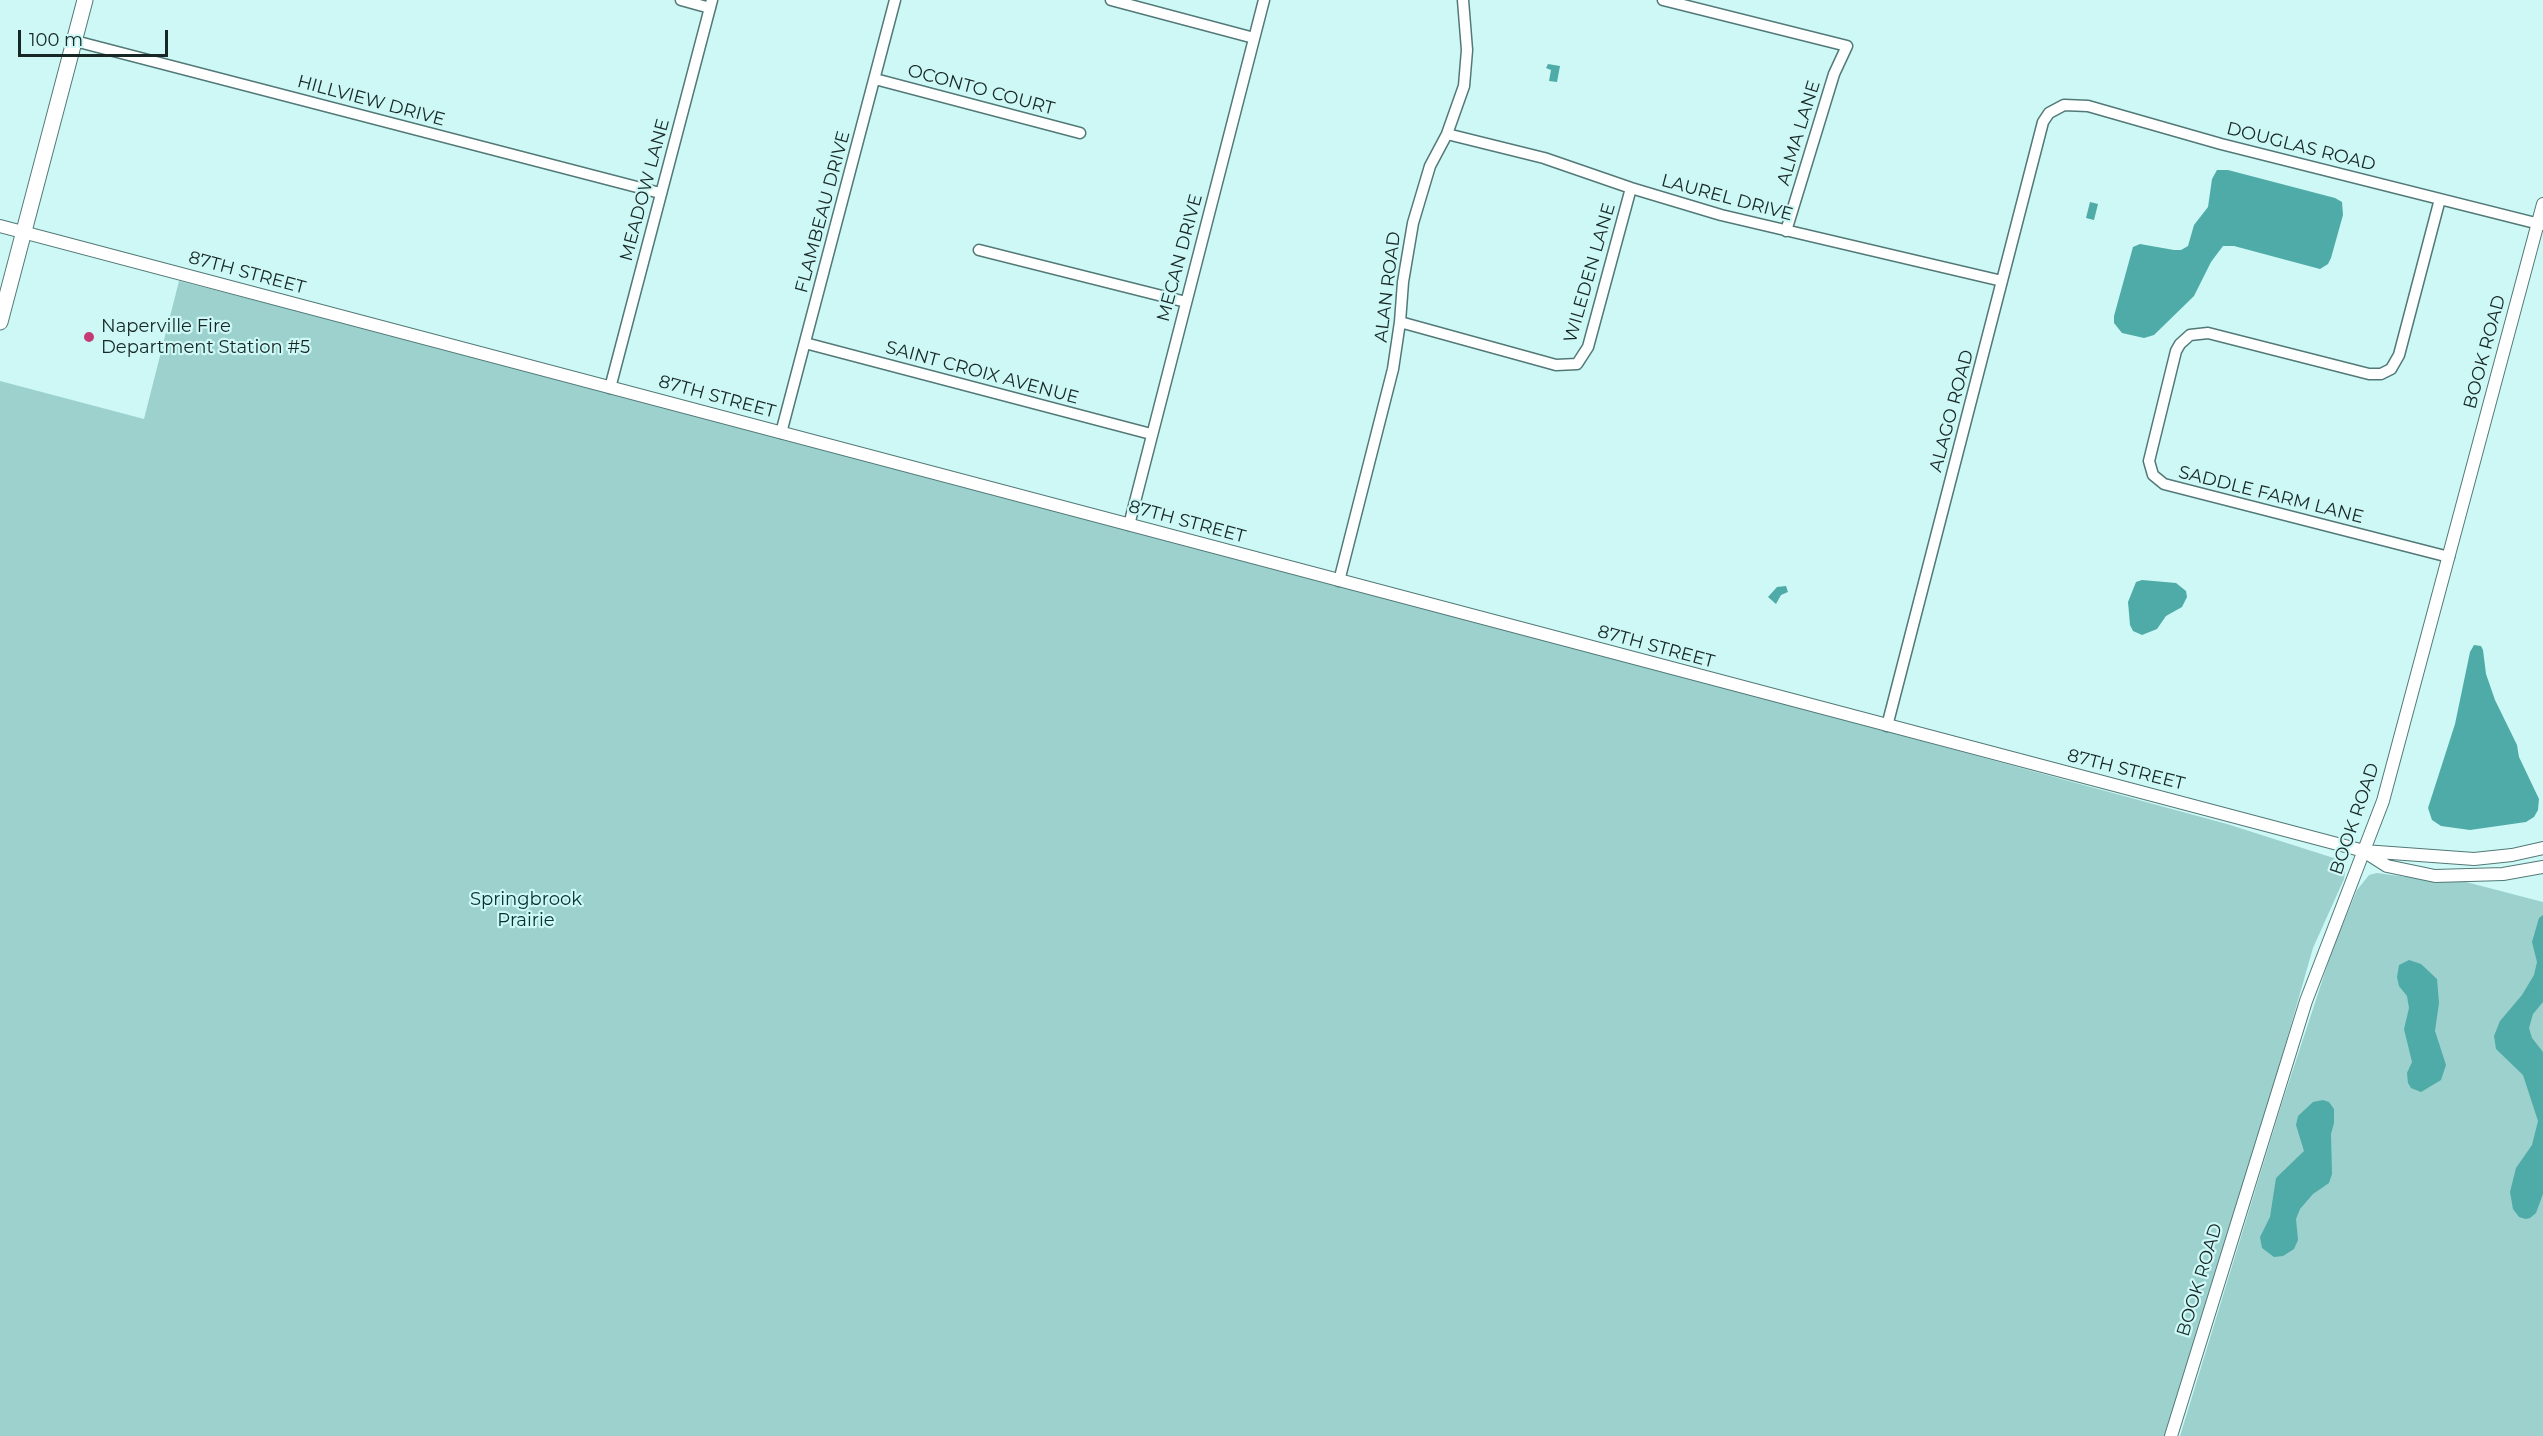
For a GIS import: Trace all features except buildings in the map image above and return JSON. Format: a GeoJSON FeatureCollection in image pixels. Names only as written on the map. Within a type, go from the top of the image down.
{"type":"FeatureCollection","features":[{"type":"Feature","properties":{"kind":"main road"},"geometry":{"type":"LineString","coordinates":[[0,322],[85,0]]}},
{"type":"Feature","properties":{"kind":"street"},"geometry":{"type":"LineString","coordinates":[[681,0],[711,4]]}},
{"type":"Feature","properties":{"kind":"street","name":"FLAMBEAU DRIVE"},"geometry":{"type":"LineString","coordinates":[[781,433],[895,0]]}},
{"type":"Feature","properties":{"kind":"street"},"geometry":{"type":"LineString","coordinates":[[1111,0],[1254,38]]}},
{"type":"Feature","properties":{"kind":"street","name":"MECAN DRIVE"},"geometry":{"type":"LineString","coordinates":[[1129,525],[1264,0]]}},
{"type":"Feature","properties":{"kind":"street","name":"ALAN ROAD"},"geometry":{"type":"LineString","coordinates":[[1339,581],[1389,392],[1413,224],[1430,166],[1447,134],[1464,86],[1467,50],[1463,0]]}},
{"type":"Feature","properties":{"kind":"street","name":"ALMA LANE"},"geometry":{"type":"LineString","coordinates":[[1663,0],[1846,46],[1834,74],[1786,231]]}},
{"type":"Feature","properties":{"kind":"street","name":"MEADOW LANE"},"geometry":{"type":"LineString","coordinates":[[610,388],[711,4]]}},
{"type":"Feature","properties":{"kind":"street","name":"HILLVIEW DRIVE"},"geometry":{"type":"LineString","coordinates":[[75,40],[660,193]]}},
{"type":"Feature","properties":{"kind":"street","name":"OCONTO COURT"},"geometry":{"type":"LineString","coordinates":[[875,79],[1080,133]]}},
{"type":"Feature","properties":{"kind":"street","name":"DOUGLAS ROAD"},"geometry":{"type":"LineString","coordinates":[[2056,108],[2073,104],[2088,106],[2221,144],[2540,224]]}},
{"type":"Feature","properties":{"kind":"street","name":"ALAGO ROAD"},"geometry":{"type":"LineString","coordinates":[[1887,726],[2043,122],[2056,108]]}},
{"type":"Feature","properties":{"kind":"street","name":"LAUREL DRIVE"},"geometry":{"type":"LineString","coordinates":[[1447,134],[1544,158],[1631,188],[1721,215],[2002,281]]}},
{"type":"Feature","properties":{"kind":"street","name":"WILEDEN LANE"},"geometry":{"type":"LineString","coordinates":[[1400,322],[1556,365],[1576,364],[1585,355],[1588,347],[1631,188]]}},
{"type":"Feature","properties":{"kind":"street","name":"SADDLE FARM LANE"},"geometry":{"type":"LineString","coordinates":[[2440,199],[2399,355],[2391,369],[2381,374],[2369,374],[2208,333],[2190,335],[2176,351],[2149,461],[2154,475],[2164,484],[2449,557]]}},
{"type":"Feature","properties":{"kind":"street","name":"BOOK ROAD"},"geometry":{"type":"LineString","coordinates":[[2171,1436],[2306,1001],[2383,801],[2540,224],[2543,204]]}},
{"type":"Feature","properties":{"kind":"street","name":"87TH STREET"},"geometry":{"type":"LineString","coordinates":[[0,226],[2364,851],[2474,859],[2512,855],[2543,848]]}},
{"type":"Feature","properties":{"kind":"street"},"geometry":{"type":"LineString","coordinates":[[979,250],[1186,302]]}},
{"type":"Feature","properties":{"kind":"street","name":"SAINT CROIX AVENUE"},"geometry":{"type":"LineString","coordinates":[[805,344],[1151,434]]}},
{"type":"Feature","properties":{"kind":"street","name":"87TH STREET"},"geometry":{"type":"LineString","coordinates":[[2364,851],[2387,866],[2435,876],[2503,874],[2543,867]]}},
{"type":"Feature","properties":{"kind":"green space","name":"Springbrook Prairie"},"geometry":{"type":"Polygon","coordinates":[[[179,281],[711,416],[1197,544],[2227,824],[2340,860],[2345,872],[2344,879],[2313,948],[2264,1119],[2166,1436],[0,1436],[0,381],[144,419],[179,281]]]}},
{"type":"Feature","properties":{"kind":"green space"},"geometry":{"type":"Polygon","coordinates":[[[2377,873],[2436,881],[2466,882],[2543,902],[2543,1436],[2180,1436],[2281,1106],[2333,948],[2357,890],[2369,875],[2377,873]]]}},
{"type":"Feature","properties":{"kind":"shaded area"},"geometry":{"type":"Polygon","coordinates":[[[1548,64],[1560,66],[1557,82],[1549,81],[1551,70],[1546,68],[1548,64]]]}},
{"type":"Feature","properties":{"kind":"shaded area"},"geometry":{"type":"Polygon","coordinates":[[[2217,170],[2228,170],[2335,198],[2342,202],[2343,215],[2328,264],[2320,269],[2234,246],[2223,246],[2211,262],[2194,296],[2154,335],[2144,338],[2122,333],[2114,323],[2114,316],[2133,247],[2140,244],[2181,250],[2188,246],[2194,225],[2208,207],[2212,179],[2217,170]]]}},
{"type":"Feature","properties":{"kind":"shaded area"},"geometry":{"type":"Polygon","coordinates":[[[2090,202],[2098,204],[2094,220],[2086,218],[2090,202]]]}},
{"type":"Feature","properties":{"kind":"shaded area"},"geometry":{"type":"Polygon","coordinates":[[[2142,580],[2176,583],[2186,591],[2187,597],[2182,607],[2166,616],[2157,629],[2142,635],[2133,631],[2130,625],[2128,602],[2136,582],[2142,580]]]}},
{"type":"Feature","properties":{"kind":"shaded area"},"geometry":{"type":"Polygon","coordinates":[[[1786,586],[1788,592],[1781,595],[1776,604],[1768,597],[1777,587],[1786,586]]]}},
{"type":"Feature","properties":{"kind":"shaded area"},"geometry":{"type":"Polygon","coordinates":[[[2474,645],[2481,646],[2483,650],[2486,674],[2495,700],[2517,745],[2519,757],[2539,799],[2538,810],[2534,817],[2526,822],[2470,830],[2441,826],[2432,820],[2428,808],[2455,724],[2470,652],[2474,645]]]}},
{"type":"Feature","properties":{"kind":"shaded area"},"geometry":{"type":"Polygon","coordinates":[[[2543,915],[2543,1002],[2533,1014],[2529,1028],[2532,1038],[2543,1052],[2543,1194],[2536,1213],[2526,1219],[2519,1217],[2513,1209],[2510,1192],[2516,1168],[2532,1145],[2538,1121],[2523,1075],[2496,1049],[2494,1036],[2500,1021],[2522,995],[2534,975],[2537,962],[2532,942],[2539,918],[2543,915]]]}},
{"type":"Feature","properties":{"kind":"shaded area"},"geometry":{"type":"Polygon","coordinates":[[[2409,960],[2421,964],[2437,979],[2439,1003],[2435,1031],[2446,1065],[2441,1080],[2421,1092],[2411,1088],[2408,1083],[2407,1073],[2412,1062],[2404,1029],[2409,1008],[2407,996],[2399,986],[2397,977],[2399,965],[2409,960]]]}},
{"type":"Feature","properties":{"kind":"shaded area"},"geometry":{"type":"Polygon","coordinates":[[[2323,1100],[2329,1102],[2334,1109],[2331,1134],[2332,1174],[2329,1183],[2313,1194],[2300,1209],[2296,1219],[2298,1240],[2294,1249],[2283,1256],[2274,1257],[2262,1248],[2260,1237],[2270,1217],[2276,1178],[2304,1151],[2296,1125],[2298,1116],[2313,1102],[2323,1100]]]}},
{"type":"Feature","properties":{"kind":"place","name":"Naperville Fire Department Station #5"},"geometry":{"type":"Point","coordinates":[89,337]}}]}
